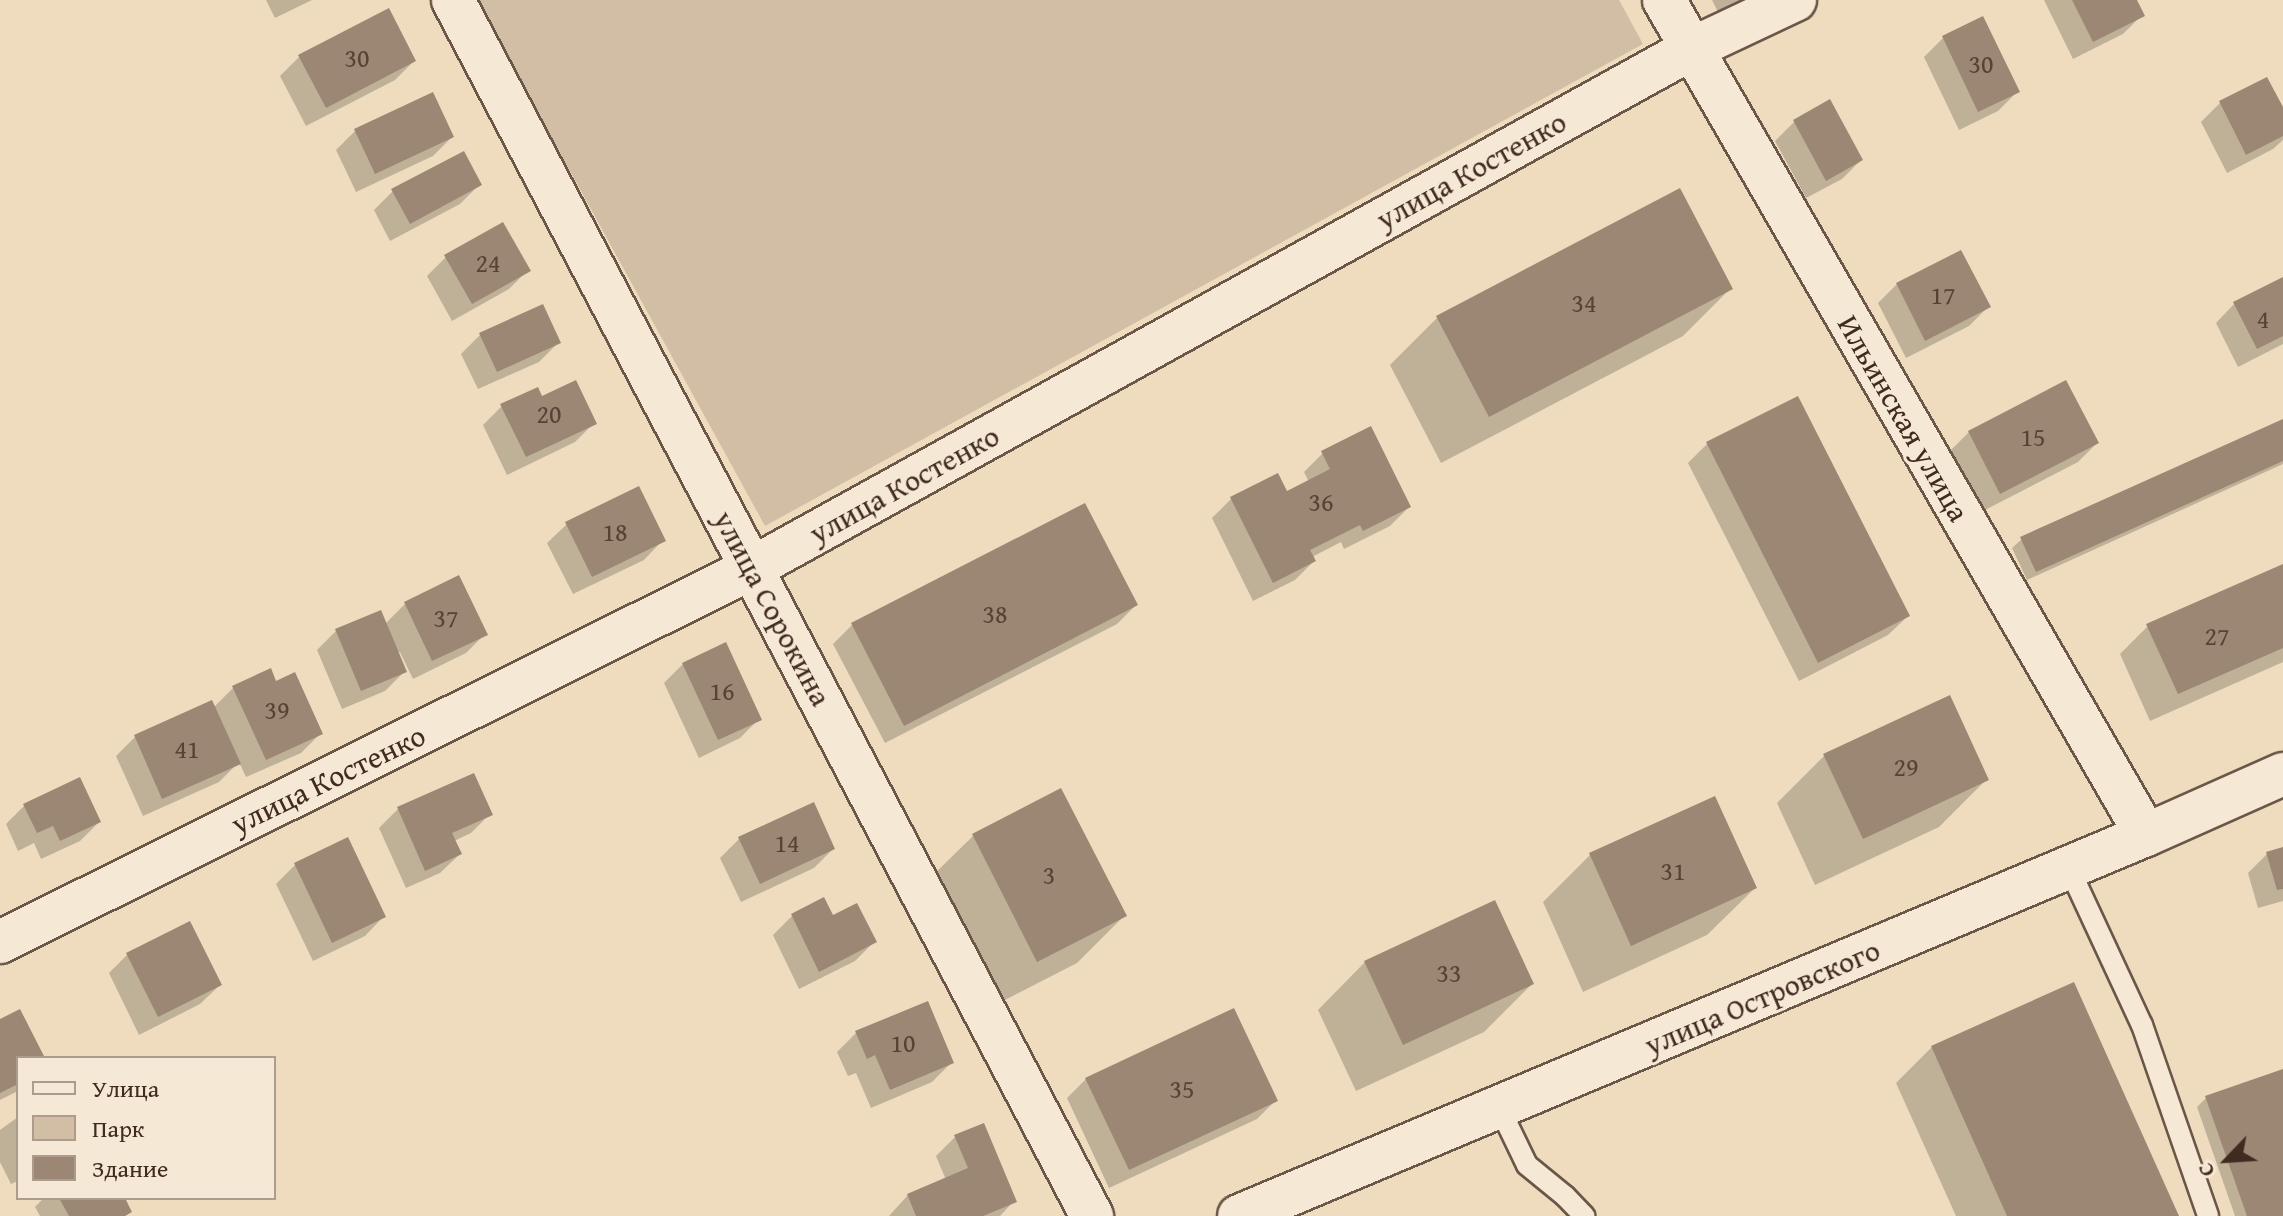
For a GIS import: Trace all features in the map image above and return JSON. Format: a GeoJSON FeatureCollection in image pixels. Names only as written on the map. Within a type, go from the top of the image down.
{"type":"FeatureCollection","features":[{"type":"Feature","properties":{"kind":"street","name":"улица Сорокина"},"geometry":{"type":"LineString","coordinates":[[453,0],[1092,1216]]}},
{"type":"Feature","properties":{"kind":"street","name":"Ильинская улица"},"geometry":{"type":"LineString","coordinates":[[1664,0],[2146,835]]}},
{"type":"Feature","properties":{"kind":"street","name":"улица Костенко"},"geometry":{"type":"LineString","coordinates":[[0,942],[752,568],[1691,49],[1795,0]]}},
{"type":"Feature","properties":{"kind":"street","name":"улица Островского"},"geometry":{"type":"LineString","coordinates":[[1239,1216],[2069,868],[2283,774]]}},
{"type":"Feature","properties":{"kind":"lane"},"geometry":{"type":"LineString","coordinates":[[2069,868],[2142,1025],[2208,1216]]}},
{"type":"Feature","properties":{"kind":"lane"},"geometry":{"type":"LineString","coordinates":[[1499,1107],[1527,1165],[1584,1216]]}},
{"type":"Feature","properties":{"kind":"green space"},"geometry":{"type":"Polygon","coordinates":[[[476,0],[1619,0],[1643,44],[765,526],[476,0]]]}},
{"type":"Feature","properties":{"kind":"building"},"geometry":{"type":"Polygon","coordinates":[[[2072,0],[2137,0],[2145,16],[2093,42],[2072,0]]]}},
{"type":"Feature","properties":{"kind":"building"},"geometry":{"type":"Polygon","coordinates":[[[389,8],[416,61],[326,108],[298,55],[389,8]]]}},
{"type":"Feature","properties":{"kind":"building"},"geometry":{"type":"Polygon","coordinates":[[[1983,16],[2020,92],[1978,112],[1942,36],[1983,16]]]}},
{"type":"Feature","properties":{"kind":"building"},"geometry":{"type":"Polygon","coordinates":[[[2267,77],[2283,107],[2283,136],[2246,155],[2219,101],[2267,77]]]}},
{"type":"Feature","properties":{"kind":"building"},"geometry":{"type":"Polygon","coordinates":[[[433,92],[454,137],[375,174],[354,129],[433,92]]]}},
{"type":"Feature","properties":{"kind":"building"},"geometry":{"type":"Polygon","coordinates":[[[1830,99],[1863,160],[1826,181],[1793,120],[1830,99]]]}},
{"type":"Feature","properties":{"kind":"building"},"geometry":{"type":"Polygon","coordinates":[[[464,151],[482,185],[410,224],[391,189],[464,151]]]}},
{"type":"Feature","properties":{"kind":"building"},"geometry":{"type":"Polygon","coordinates":[[[1680,188],[1733,289],[1489,417],[1436,316],[1680,188]]]}},
{"type":"Feature","properties":{"kind":"building"},"geometry":{"type":"Polygon","coordinates":[[[503,222],[531,271],[472,304],[444,255],[503,222]]]}},
{"type":"Feature","properties":{"kind":"building"},"geometry":{"type":"Polygon","coordinates":[[[1961,250],[1991,307],[1925,341],[1896,283],[1961,250]]]}},
{"type":"Feature","properties":{"kind":"building"},"geometry":{"type":"Polygon","coordinates":[[[2283,277],[2283,336],[2257,349],[2233,302],[2283,277]]]}},
{"type":"Feature","properties":{"kind":"building"},"geometry":{"type":"Polygon","coordinates":[[[543,304],[561,343],[497,372],[479,333],[543,304]]]}},
{"type":"Feature","properties":{"kind":"building"},"geometry":{"type":"Polygon","coordinates":[[[576,380],[597,424],[526,457],[500,404],[538,387],[542,396],[576,380]]]}},
{"type":"Feature","properties":{"kind":"building"},"geometry":{"type":"Polygon","coordinates":[[[2066,380],[2099,443],[2000,494],[1968,431],[2066,380]]]}},
{"type":"Feature","properties":{"kind":"building"},"geometry":{"type":"Polygon","coordinates":[[[1798,396],[1910,616],[1818,663],[1706,442],[1798,396]]]}},
{"type":"Feature","properties":{"kind":"building"},"geometry":{"type":"Polygon","coordinates":[[[2283,419],[2283,461],[2036,572],[2020,537],[2283,419]]]}},
{"type":"Feature","properties":{"kind":"building"},"geometry":{"type":"Polygon","coordinates":[[[1371,426],[1411,507],[1363,531],[1360,525],[1310,550],[1316,561],[1273,583],[1230,497],[1278,473],[1287,491],[1330,469],[1321,451],[1371,426]]]}},
{"type":"Feature","properties":{"kind":"building"},"geometry":{"type":"Polygon","coordinates":[[[639,486],[666,541],[592,577],[565,522],[639,486]]]}},
{"type":"Feature","properties":{"kind":"building"},"geometry":{"type":"Polygon","coordinates":[[[1085,503],[1138,605],[904,726],[851,623],[1085,503]]]}},
{"type":"Feature","properties":{"kind":"building"},"geometry":{"type":"Polygon","coordinates":[[[2283,564],[2283,648],[2178,694],[2146,624],[2283,564]]]}},
{"type":"Feature","properties":{"kind":"building"},"geometry":{"type":"Polygon","coordinates":[[[459,575],[488,635],[432,661],[404,602],[459,575]]]}},
{"type":"Feature","properties":{"kind":"building"},"geometry":{"type":"Polygon","coordinates":[[[381,610],[407,672],[361,691],[335,629],[381,610]]]}},
{"type":"Feature","properties":{"kind":"building"},"geometry":{"type":"Polygon","coordinates":[[[726,642],[762,720],[718,740],[682,663],[726,642]]]}},
{"type":"Feature","properties":{"kind":"building"},"geometry":{"type":"Polygon","coordinates":[[[271,668],[276,681],[295,672],[323,734],[266,760],[232,686],[271,668]]]}},
{"type":"Feature","properties":{"kind":"building"},"geometry":{"type":"Polygon","coordinates":[[[1950,695],[1989,780],[1863,839],[1823,754],[1950,695]]]}},
{"type":"Feature","properties":{"kind":"building"},"geometry":{"type":"Polygon","coordinates":[[[212,700],[241,764],[162,799],[134,735],[212,700]]]}},
{"type":"Feature","properties":{"kind":"building"},"geometry":{"type":"Polygon","coordinates":[[[474,773],[493,815],[452,833],[462,854],[425,871],[397,807],[474,773]]]}},
{"type":"Feature","properties":{"kind":"building"},"geometry":{"type":"Polygon","coordinates":[[[80,777],[101,822],[60,841],[53,826],[37,833],[23,804],[80,777]]]}},
{"type":"Feature","properties":{"kind":"building"},"geometry":{"type":"Polygon","coordinates":[[[1061,788],[1127,916],[1037,962],[972,834],[1061,788]]]}},
{"type":"Feature","properties":{"kind":"building"},"geometry":{"type":"Polygon","coordinates":[[[1715,796],[1757,888],[1631,946],[1589,853],[1715,796]]]}},
{"type":"Feature","properties":{"kind":"building"},"geometry":{"type":"Polygon","coordinates":[[[814,802],[835,849],[760,884],[738,837],[814,802]]]}},
{"type":"Feature","properties":{"kind":"building"},"geometry":{"type":"Polygon","coordinates":[[[348,837],[386,917],[332,943],[294,863],[348,837]]]}},
{"type":"Feature","properties":{"kind":"building"},"geometry":{"type":"Polygon","coordinates":[[[2283,847],[2283,889],[2277,890],[2266,852],[2283,847]]]}},
{"type":"Feature","properties":{"kind":"building"},"geometry":{"type":"Polygon","coordinates":[[[824,897],[833,915],[857,903],[877,942],[819,972],[791,914],[824,897]]]}},
{"type":"Feature","properties":{"kind":"building"},"geometry":{"type":"Polygon","coordinates":[[[1495,900],[1534,984],[1403,1045],[1364,961],[1495,900]]]}},
{"type":"Feature","properties":{"kind":"building"},"geometry":{"type":"Polygon","coordinates":[[[190,921],[222,985],[158,1017],[126,953],[190,921]]]}},
{"type":"Feature","properties":{"kind":"building"},"geometry":{"type":"Polygon","coordinates":[[[2074,982],[2179,1216],[2007,1216],[1931,1046],[2074,982]]]}},
{"type":"Feature","properties":{"kind":"building"},"geometry":{"type":"Polygon","coordinates":[[[928,1001],[954,1063],[890,1090],[875,1055],[867,1059],[855,1031],[928,1001]]]}},
{"type":"Feature","properties":{"kind":"building"},"geometry":{"type":"Polygon","coordinates":[[[1234,1008],[1278,1101],[1129,1170],[1085,1078],[1234,1008]]]}},
{"type":"Feature","properties":{"kind":"building"},"geometry":{"type":"Polygon","coordinates":[[[20,1009],[44,1056],[16,1056],[16,1085],[0,1093],[0,1019],[20,1009]]]}},
{"type":"Feature","properties":{"kind":"building"},"geometry":{"type":"Polygon","coordinates":[[[2283,1069],[2283,1216],[2247,1216],[2205,1096],[2283,1069]]]}},
{"type":"Feature","properties":{"kind":"building"},"geometry":{"type":"Polygon","coordinates":[[[984,1123],[1017,1202],[983,1216],[916,1216],[907,1194],[968,1168],[954,1135],[984,1123]]]}},
{"type":"Feature","properties":{"kind":"building"},"geometry":{"type":"Polygon","coordinates":[[[60,1200],[126,1200],[132,1212],[125,1216],[69,1216],[60,1200]]]}}]}
